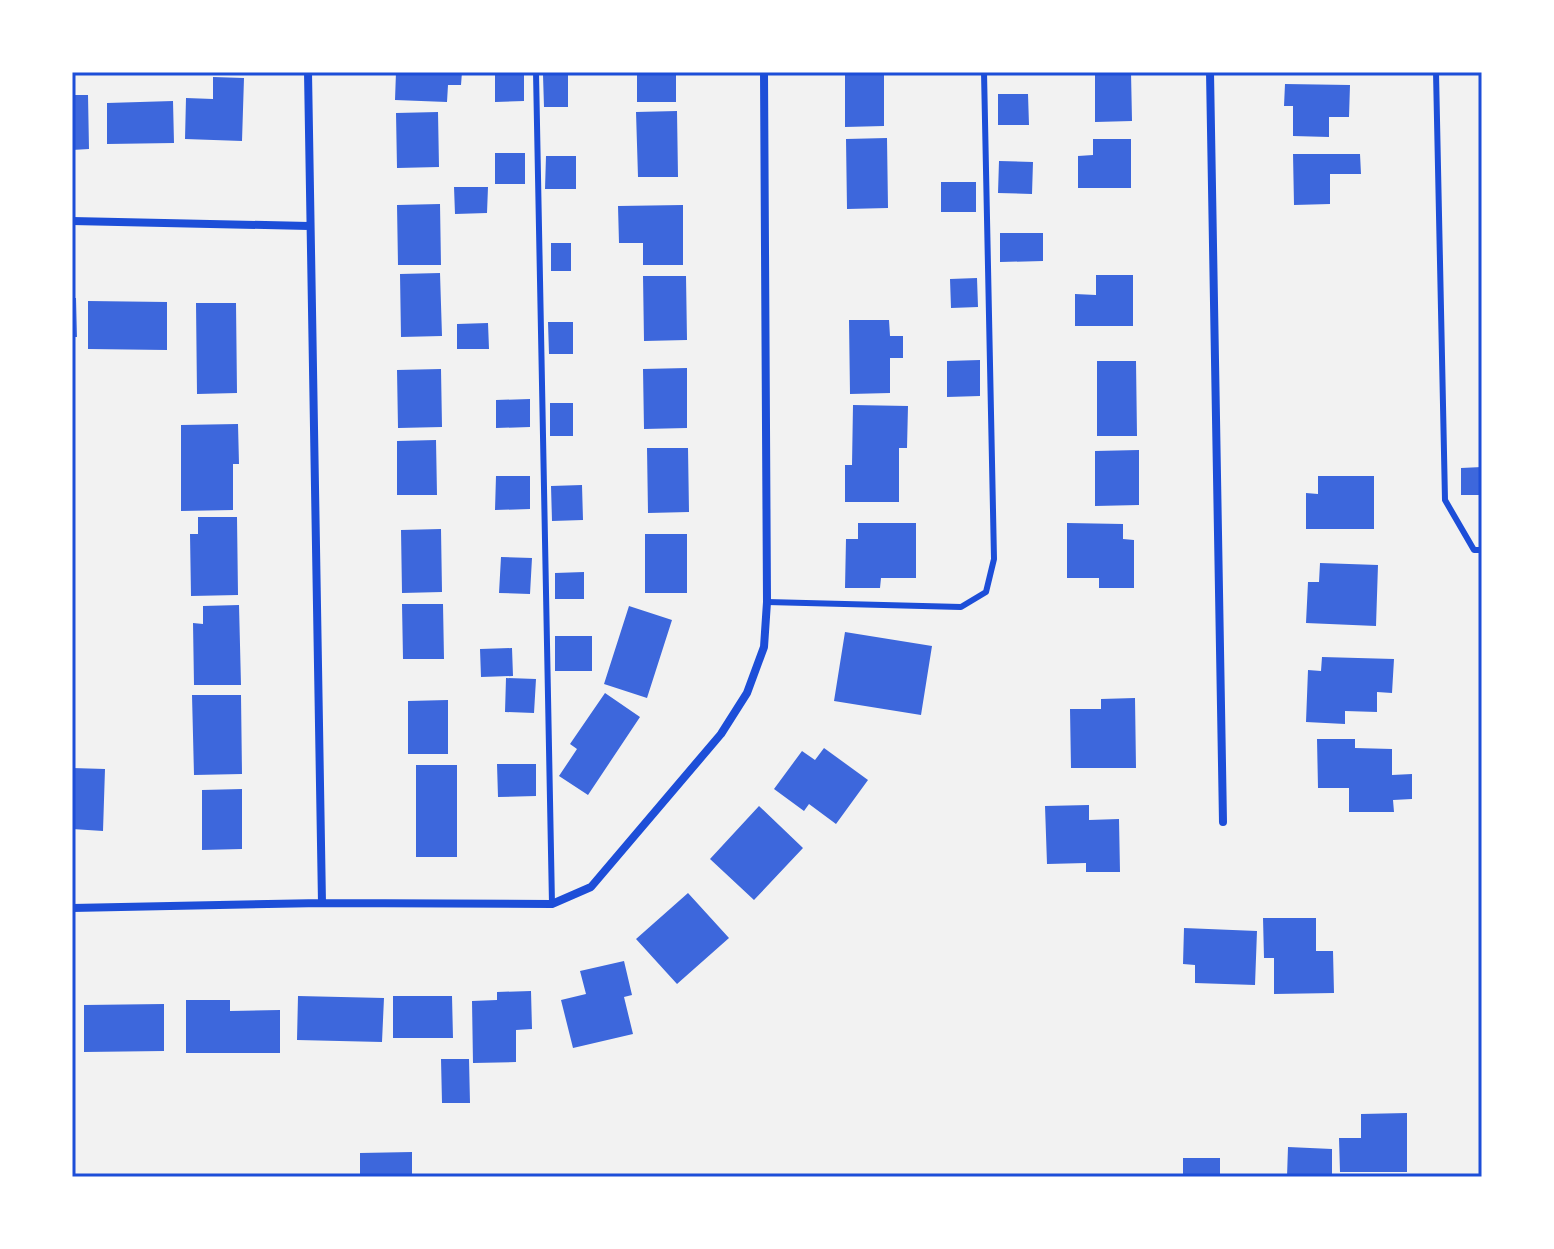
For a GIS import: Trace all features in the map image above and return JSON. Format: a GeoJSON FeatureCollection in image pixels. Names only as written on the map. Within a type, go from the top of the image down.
{"type":"FeatureCollection","features":[{"type":"Feature","properties":{"kind":"street"},"geometry":{"type":"LineString","coordinates":[[308,72],[322,903]]}},
{"type":"Feature","properties":{"kind":"street"},"geometry":{"type":"LineString","coordinates":[[72,908],[322,903],[552,904],[591,887],[721,734],[747,693],[764,647],[767,602],[764,72]]}},
{"type":"Feature","properties":{"kind":"street"},"geometry":{"type":"LineString","coordinates":[[1210,72],[1223,822]]}},
{"type":"Feature","properties":{"kind":"street"},"geometry":{"type":"LineString","coordinates":[[72,221],[309,226]]}},
{"type":"Feature","properties":{"kind":"lane"},"geometry":{"type":"LineString","coordinates":[[536,72],[552,904]]}},
{"type":"Feature","properties":{"kind":"lane"},"geometry":{"type":"LineString","coordinates":[[767,602],[961,607],[986,592],[994,559],[984,72]]}},
{"type":"Feature","properties":{"kind":"lane"},"geometry":{"type":"LineString","coordinates":[[1436,72],[1445,500],[1474,550],[1482,550]]}},
{"type":"Feature","properties":{"kind":"building"},"geometry":{"type":"Polygon","coordinates":[[[396,72],[462,72],[461,85],[448,85],[447,102],[395,100],[396,72]]]}},
{"type":"Feature","properties":{"kind":"building"},"geometry":{"type":"Polygon","coordinates":[[[495,72],[524,72],[524,101],[495,102],[495,72]]]}},
{"type":"Feature","properties":{"kind":"building"},"geometry":{"type":"Polygon","coordinates":[[[637,72],[676,72],[676,102],[637,102],[637,72]]]}},
{"type":"Feature","properties":{"kind":"building"},"geometry":{"type":"Polygon","coordinates":[[[845,72],[884,72],[884,126],[845,127],[845,72]]]}},
{"type":"Feature","properties":{"kind":"building"},"geometry":{"type":"Polygon","coordinates":[[[1095,72],[1131,72],[1132,121],[1095,122],[1095,72]]]}},
{"type":"Feature","properties":{"kind":"building"},"geometry":{"type":"Polygon","coordinates":[[[568,74],[568,107],[544,107],[543,75],[568,74]]]}},
{"type":"Feature","properties":{"kind":"building"},"geometry":{"type":"Polygon","coordinates":[[[213,77],[244,78],[242,141],[185,139],[186,98],[213,99],[213,77]]]}},
{"type":"Feature","properties":{"kind":"building"},"geometry":{"type":"Polygon","coordinates":[[[1285,84],[1350,85],[1349,117],[1329,117],[1329,137],[1293,136],[1293,106],[1284,106],[1285,84]]]}},
{"type":"Feature","properties":{"kind":"building"},"geometry":{"type":"Polygon","coordinates":[[[998,94],[1028,94],[1029,125],[998,125],[998,94]]]}},
{"type":"Feature","properties":{"kind":"building"},"geometry":{"type":"Polygon","coordinates":[[[72,95],[88,95],[89,149],[72,150],[72,95]]]}},
{"type":"Feature","properties":{"kind":"building"},"geometry":{"type":"Polygon","coordinates":[[[173,101],[174,143],[107,144],[107,103],[173,101]]]}},
{"type":"Feature","properties":{"kind":"building"},"geometry":{"type":"Polygon","coordinates":[[[677,111],[678,177],[638,177],[636,112],[677,111]]]}},
{"type":"Feature","properties":{"kind":"building"},"geometry":{"type":"Polygon","coordinates":[[[438,112],[439,167],[397,168],[396,113],[438,112]]]}},
{"type":"Feature","properties":{"kind":"building"},"geometry":{"type":"Polygon","coordinates":[[[887,138],[888,208],[847,209],[846,139],[887,138]]]}},
{"type":"Feature","properties":{"kind":"building"},"geometry":{"type":"Polygon","coordinates":[[[1093,139],[1131,139],[1131,188],[1078,188],[1078,156],[1093,155],[1093,139]]]}},
{"type":"Feature","properties":{"kind":"building"},"geometry":{"type":"Polygon","coordinates":[[[495,153],[525,153],[525,184],[495,184],[495,153]]]}},
{"type":"Feature","properties":{"kind":"building"},"geometry":{"type":"Polygon","coordinates":[[[1293,154],[1360,154],[1361,174],[1330,174],[1330,204],[1294,205],[1293,154]]]}},
{"type":"Feature","properties":{"kind":"building"},"geometry":{"type":"Polygon","coordinates":[[[546,156],[576,156],[576,189],[545,189],[546,156]]]}},
{"type":"Feature","properties":{"kind":"building"},"geometry":{"type":"Polygon","coordinates":[[[999,161],[1033,162],[1032,194],[998,193],[999,161]]]}},
{"type":"Feature","properties":{"kind":"building"},"geometry":{"type":"Polygon","coordinates":[[[941,182],[976,182],[976,212],[941,212],[941,182]]]}},
{"type":"Feature","properties":{"kind":"building"},"geometry":{"type":"Polygon","coordinates":[[[454,187],[488,187],[487,213],[455,214],[454,187]]]}},
{"type":"Feature","properties":{"kind":"building"},"geometry":{"type":"Polygon","coordinates":[[[440,204],[441,265],[398,265],[397,205],[440,204]]]}},
{"type":"Feature","properties":{"kind":"building"},"geometry":{"type":"Polygon","coordinates":[[[683,205],[683,265],[643,265],[643,243],[619,243],[618,206],[683,205]]]}},
{"type":"Feature","properties":{"kind":"building"},"geometry":{"type":"Polygon","coordinates":[[[1000,233],[1043,233],[1043,261],[1000,262],[1000,233]]]}},
{"type":"Feature","properties":{"kind":"building"},"geometry":{"type":"Polygon","coordinates":[[[551,243],[571,243],[571,271],[551,271],[551,243]]]}},
{"type":"Feature","properties":{"kind":"building"},"geometry":{"type":"Polygon","coordinates":[[[440,273],[442,336],[401,337],[400,274],[440,273]]]}},
{"type":"Feature","properties":{"kind":"building"},"geometry":{"type":"Polygon","coordinates":[[[1096,275],[1133,275],[1133,326],[1075,326],[1075,294],[1096,295],[1096,275]]]}},
{"type":"Feature","properties":{"kind":"building"},"geometry":{"type":"Polygon","coordinates":[[[643,276],[686,276],[687,340],[644,341],[643,276]]]}},
{"type":"Feature","properties":{"kind":"building"},"geometry":{"type":"Polygon","coordinates":[[[977,278],[978,307],[951,308],[950,279],[977,278]]]}},
{"type":"Feature","properties":{"kind":"building"},"geometry":{"type":"Polygon","coordinates":[[[72,298],[76,298],[77,337],[72,337],[72,298]]]}},
{"type":"Feature","properties":{"kind":"building"},"geometry":{"type":"Polygon","coordinates":[[[88,301],[167,302],[167,350],[88,349],[88,301]]]}},
{"type":"Feature","properties":{"kind":"building"},"geometry":{"type":"Polygon","coordinates":[[[196,303],[236,303],[237,393],[197,394],[196,303]]]}},
{"type":"Feature","properties":{"kind":"building"},"geometry":{"type":"Polygon","coordinates":[[[849,320],[889,320],[890,336],[903,336],[903,358],[890,358],[890,393],[850,394],[849,320]]]}},
{"type":"Feature","properties":{"kind":"building"},"geometry":{"type":"Polygon","coordinates":[[[548,322],[573,322],[573,354],[549,354],[548,322]]]}},
{"type":"Feature","properties":{"kind":"building"},"geometry":{"type":"Polygon","coordinates":[[[488,323],[489,349],[457,349],[457,324],[488,323]]]}},
{"type":"Feature","properties":{"kind":"building"},"geometry":{"type":"Polygon","coordinates":[[[980,360],[980,396],[947,397],[947,361],[980,360]]]}},
{"type":"Feature","properties":{"kind":"building"},"geometry":{"type":"Polygon","coordinates":[[[1097,361],[1136,361],[1137,436],[1097,436],[1097,361]]]}},
{"type":"Feature","properties":{"kind":"building"},"geometry":{"type":"Polygon","coordinates":[[[687,368],[687,428],[644,429],[643,369],[687,368]]]}},
{"type":"Feature","properties":{"kind":"building"},"geometry":{"type":"Polygon","coordinates":[[[441,369],[442,427],[398,428],[397,370],[441,369]]]}},
{"type":"Feature","properties":{"kind":"building"},"geometry":{"type":"Polygon","coordinates":[[[530,399],[530,427],[496,428],[496,400],[530,399]]]}},
{"type":"Feature","properties":{"kind":"building"},"geometry":{"type":"Polygon","coordinates":[[[550,403],[573,403],[573,436],[550,436],[550,403]]]}},
{"type":"Feature","properties":{"kind":"building"},"geometry":{"type":"Polygon","coordinates":[[[853,405],[908,406],[907,448],[899,448],[899,502],[845,502],[845,465],[852,465],[853,405]]]}},
{"type":"Feature","properties":{"kind":"building"},"geometry":{"type":"Polygon","coordinates":[[[238,424],[239,464],[233,464],[233,510],[181,511],[181,425],[238,424]]]}},
{"type":"Feature","properties":{"kind":"building"},"geometry":{"type":"Polygon","coordinates":[[[436,440],[437,495],[397,495],[397,441],[436,440]]]}},
{"type":"Feature","properties":{"kind":"building"},"geometry":{"type":"Polygon","coordinates":[[[647,448],[688,448],[689,512],[648,513],[647,448]]]}},
{"type":"Feature","properties":{"kind":"building"},"geometry":{"type":"Polygon","coordinates":[[[1139,450],[1139,505],[1095,506],[1095,451],[1139,450]]]}},
{"type":"Feature","properties":{"kind":"building"},"geometry":{"type":"Polygon","coordinates":[[[1482,467],[1482,495],[1461,495],[1461,468],[1482,467]]]}},
{"type":"Feature","properties":{"kind":"building"},"geometry":{"type":"Polygon","coordinates":[[[496,476],[530,476],[530,509],[495,510],[496,476]]]}},
{"type":"Feature","properties":{"kind":"building"},"geometry":{"type":"Polygon","coordinates":[[[1318,476],[1374,476],[1374,529],[1306,529],[1306,493],[1318,494],[1318,476]]]}},
{"type":"Feature","properties":{"kind":"building"},"geometry":{"type":"Polygon","coordinates":[[[582,485],[583,520],[552,521],[551,486],[582,485]]]}},
{"type":"Feature","properties":{"kind":"building"},"geometry":{"type":"Polygon","coordinates":[[[198,517],[237,517],[238,595],[191,596],[190,534],[198,534],[198,517]]]}},
{"type":"Feature","properties":{"kind":"building"},"geometry":{"type":"Polygon","coordinates":[[[858,523],[916,523],[916,578],[881,578],[880,588],[845,588],[846,539],[858,539],[858,523]]]}},
{"type":"Feature","properties":{"kind":"building"},"geometry":{"type":"Polygon","coordinates":[[[1067,523],[1123,524],[1123,539],[1134,540],[1134,588],[1099,588],[1099,578],[1067,578],[1067,523]]]}},
{"type":"Feature","properties":{"kind":"building"},"geometry":{"type":"Polygon","coordinates":[[[441,529],[442,592],[402,593],[401,530],[441,529]]]}},
{"type":"Feature","properties":{"kind":"building"},"geometry":{"type":"Polygon","coordinates":[[[645,534],[687,534],[687,593],[645,593],[645,534]]]}},
{"type":"Feature","properties":{"kind":"building"},"geometry":{"type":"Polygon","coordinates":[[[501,557],[532,558],[530,594],[499,593],[501,557]]]}},
{"type":"Feature","properties":{"kind":"building"},"geometry":{"type":"Polygon","coordinates":[[[1320,563],[1378,565],[1376,626],[1306,623],[1308,582],[1319,582],[1320,563]]]}},
{"type":"Feature","properties":{"kind":"building"},"geometry":{"type":"Polygon","coordinates":[[[584,572],[584,599],[555,599],[555,573],[584,572]]]}},
{"type":"Feature","properties":{"kind":"building"},"geometry":{"type":"Polygon","coordinates":[[[402,604],[443,604],[444,659],[403,659],[402,604]]]}},
{"type":"Feature","properties":{"kind":"building"},"geometry":{"type":"Polygon","coordinates":[[[239,605],[241,685],[194,685],[193,623],[203,624],[203,606],[239,605]]]}},
{"type":"Feature","properties":{"kind":"building"},"geometry":{"type":"Polygon","coordinates":[[[629,606],[672,620],[647,698],[604,684],[629,606]]]}},
{"type":"Feature","properties":{"kind":"building"},"geometry":{"type":"Polygon","coordinates":[[[845,632],[932,646],[921,715],[834,701],[845,632]]]}},
{"type":"Feature","properties":{"kind":"building"},"geometry":{"type":"Polygon","coordinates":[[[555,636],[592,636],[592,671],[555,671],[555,636]]]}},
{"type":"Feature","properties":{"kind":"building"},"geometry":{"type":"Polygon","coordinates":[[[512,648],[513,676],[481,677],[480,649],[512,648]]]}},
{"type":"Feature","properties":{"kind":"building"},"geometry":{"type":"Polygon","coordinates":[[[1322,657],[1394,659],[1392,693],[1377,692],[1377,712],[1345,711],[1345,724],[1306,722],[1308,670],[1321,671],[1322,657]]]}},
{"type":"Feature","properties":{"kind":"building"},"geometry":{"type":"Polygon","coordinates":[[[506,678],[536,679],[534,713],[505,712],[506,678]]]}},
{"type":"Feature","properties":{"kind":"building"},"geometry":{"type":"Polygon","coordinates":[[[605,693],[640,717],[588,795],[559,776],[577,749],[570,744],[605,693]]]}},
{"type":"Feature","properties":{"kind":"building"},"geometry":{"type":"Polygon","coordinates":[[[192,695],[241,695],[242,774],[194,775],[192,695]]]}},
{"type":"Feature","properties":{"kind":"building"},"geometry":{"type":"Polygon","coordinates":[[[1135,698],[1136,768],[1071,768],[1070,709],[1101,709],[1101,699],[1135,698]]]}},
{"type":"Feature","properties":{"kind":"building"},"geometry":{"type":"Polygon","coordinates":[[[448,700],[448,754],[408,754],[408,701],[448,700]]]}},
{"type":"Feature","properties":{"kind":"building"},"geometry":{"type":"Polygon","coordinates":[[[1317,739],[1355,739],[1355,748],[1392,749],[1392,775],[1412,774],[1412,799],[1393,800],[1394,812],[1349,812],[1349,788],[1318,788],[1317,739]]]}},
{"type":"Feature","properties":{"kind":"building"},"geometry":{"type":"Polygon","coordinates":[[[824,748],[868,780],[836,824],[809,804],[804,811],[774,789],[802,751],[815,760],[824,748]]]}},
{"type":"Feature","properties":{"kind":"building"},"geometry":{"type":"Polygon","coordinates":[[[497,764],[536,764],[536,796],[498,797],[497,764]]]}},
{"type":"Feature","properties":{"kind":"building"},"geometry":{"type":"Polygon","coordinates":[[[416,765],[457,765],[457,857],[416,857],[416,765]]]}},
{"type":"Feature","properties":{"kind":"building"},"geometry":{"type":"Polygon","coordinates":[[[72,768],[105,769],[103,831],[72,829],[72,768]]]}},
{"type":"Feature","properties":{"kind":"building"},"geometry":{"type":"Polygon","coordinates":[[[242,789],[242,849],[202,850],[202,790],[242,789]]]}},
{"type":"Feature","properties":{"kind":"building"},"geometry":{"type":"Polygon","coordinates":[[[1089,805],[1089,820],[1119,819],[1120,872],[1086,872],[1086,863],[1047,864],[1045,806],[1089,805]]]}},
{"type":"Feature","properties":{"kind":"building"},"geometry":{"type":"Polygon","coordinates":[[[759,806],[803,848],[754,900],[710,859],[759,806]]]}},
{"type":"Feature","properties":{"kind":"building"},"geometry":{"type":"Polygon","coordinates":[[[688,893],[729,938],[677,984],[636,939],[688,893]]]}},
{"type":"Feature","properties":{"kind":"building"},"geometry":{"type":"Polygon","coordinates":[[[1263,918],[1316,918],[1316,951],[1333,951],[1334,993],[1274,994],[1274,958],[1264,958],[1263,918]]]}},
{"type":"Feature","properties":{"kind":"building"},"geometry":{"type":"Polygon","coordinates":[[[1184,928],[1257,931],[1255,985],[1195,983],[1195,965],[1183,964],[1184,928]]]}},
{"type":"Feature","properties":{"kind":"building"},"geometry":{"type":"Polygon","coordinates":[[[624,961],[632,995],[624,997],[633,1034],[573,1048],[561,1000],[586,994],[580,971],[624,961]]]}},
{"type":"Feature","properties":{"kind":"building"},"geometry":{"type":"Polygon","coordinates":[[[531,991],[532,1029],[516,1030],[516,1062],[473,1063],[472,1001],[497,1000],[497,992],[531,991]]]}},
{"type":"Feature","properties":{"kind":"building"},"geometry":{"type":"Polygon","coordinates":[[[298,996],[384,998],[382,1042],[297,1040],[298,996]]]}},
{"type":"Feature","properties":{"kind":"building"},"geometry":{"type":"Polygon","coordinates":[[[393,996],[452,996],[453,1038],[393,1038],[393,996]]]}},
{"type":"Feature","properties":{"kind":"building"},"geometry":{"type":"Polygon","coordinates":[[[186,1000],[230,1000],[230,1011],[280,1010],[280,1053],[186,1053],[186,1000]]]}},
{"type":"Feature","properties":{"kind":"building"},"geometry":{"type":"Polygon","coordinates":[[[164,1004],[164,1051],[84,1052],[84,1005],[164,1004]]]}},
{"type":"Feature","properties":{"kind":"building"},"geometry":{"type":"Polygon","coordinates":[[[441,1059],[469,1059],[470,1103],[442,1103],[441,1059]]]}},
{"type":"Feature","properties":{"kind":"building"},"geometry":{"type":"Polygon","coordinates":[[[1407,1113],[1407,1172],[1340,1172],[1339,1138],[1361,1138],[1361,1114],[1407,1113]]]}},
{"type":"Feature","properties":{"kind":"building"},"geometry":{"type":"Polygon","coordinates":[[[1288,1147],[1332,1149],[1332,1177],[1287,1177],[1288,1147]]]}},
{"type":"Feature","properties":{"kind":"building"},"geometry":{"type":"Polygon","coordinates":[[[412,1152],[412,1177],[360,1177],[360,1153],[412,1152]]]}},
{"type":"Feature","properties":{"kind":"building"},"geometry":{"type":"Polygon","coordinates":[[[1183,1158],[1220,1158],[1220,1177],[1183,1177],[1183,1158]]]}}]}
